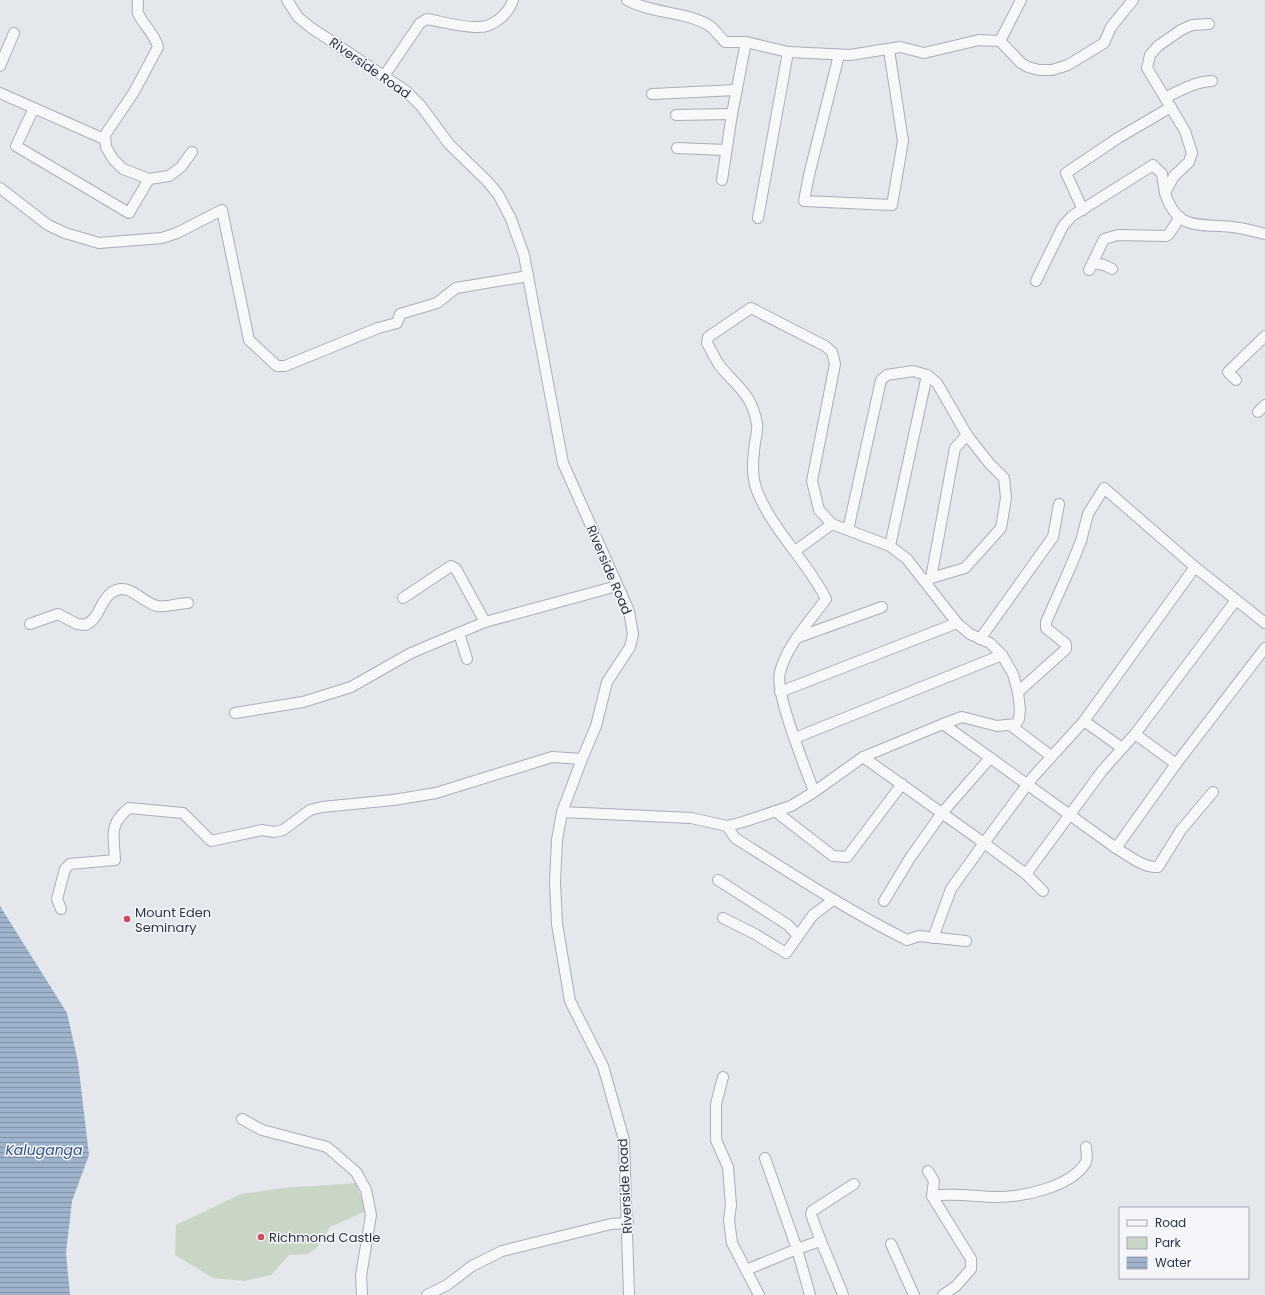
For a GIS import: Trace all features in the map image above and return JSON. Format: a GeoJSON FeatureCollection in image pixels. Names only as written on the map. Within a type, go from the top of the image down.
{"type":"FeatureCollection","features":[{"type":"Feature","properties":{"kind":"street"},"geometry":{"type":"LineString","coordinates":[[138,0],[138,11],[140,18],[156,40],[158,47],[134,92],[105,135],[104,139],[106,147],[113,159],[123,169],[149,180],[169,176],[181,167],[192,152]]}},
{"type":"Feature","properties":{"kind":"street","name":"Riverside Road"},"geometry":{"type":"LineString","coordinates":[[287,0],[298,16],[310,28],[402,88],[422,106],[449,144],[488,181],[498,194],[517,232],[528,276],[563,463],[628,610],[633,634],[630,647],[608,682],[596,726],[562,812],[557,840],[555,882],[557,924],[570,1001],[603,1066],[624,1140],[628,1223],[629,1295]]}},
{"type":"Feature","properties":{"kind":"street"},"geometry":{"type":"LineString","coordinates":[[384,76],[420,23],[427,19],[479,27],[490,25],[510,10],[513,0]]}},
{"type":"Feature","properties":{"kind":"street"},"geometry":{"type":"LineString","coordinates":[[627,0],[649,10],[698,21],[711,27],[725,42],[746,42],[788,52],[850,55],[889,50],[900,47],[924,53],[979,40],[1000,41],[1021,63],[1039,70],[1052,70],[1063,67],[1104,43],[1111,27],[1133,0]]}},
{"type":"Feature","properties":{"kind":"street"},"geometry":{"type":"LineString","coordinates":[[1000,41],[1021,0]]}},
{"type":"Feature","properties":{"kind":"street"},"geometry":{"type":"LineString","coordinates":[[1165,193],[1174,176],[1189,162],[1192,153],[1185,131],[1147,68],[1150,55],[1158,46],[1181,30],[1192,25],[1209,24]]}},
{"type":"Feature","properties":{"kind":"street"},"geometry":{"type":"LineString","coordinates":[[0,66],[14,33]]}},
{"type":"Feature","properties":{"kind":"street"},"geometry":{"type":"LineString","coordinates":[[722,180],[732,114],[746,42]]}},
{"type":"Feature","properties":{"kind":"street"},"geometry":{"type":"LineString","coordinates":[[839,55],[804,201],[892,205],[903,141],[889,50]]}},
{"type":"Feature","properties":{"kind":"street"},"geometry":{"type":"LineString","coordinates":[[758,218],[788,52]]}},
{"type":"Feature","properties":{"kind":"street"},"geometry":{"type":"LineString","coordinates":[[1083,210],[1066,173],[1168,103],[1179,91],[1207,81],[1212,81]]}},
{"type":"Feature","properties":{"kind":"street"},"geometry":{"type":"LineString","coordinates":[[652,94],[737,90]]}},
{"type":"Feature","properties":{"kind":"street"},"geometry":{"type":"LineString","coordinates":[[0,93],[104,139]]}},
{"type":"Feature","properties":{"kind":"street"},"geometry":{"type":"LineString","coordinates":[[34,108],[16,146],[129,214],[149,180]]}},
{"type":"Feature","properties":{"kind":"street"},"geometry":{"type":"LineString","coordinates":[[676,115],[732,114]]}},
{"type":"Feature","properties":{"kind":"street"},"geometry":{"type":"LineString","coordinates":[[677,148],[726,150]]}},
{"type":"Feature","properties":{"kind":"street"},"geometry":{"type":"LineString","coordinates":[[1036,281],[1063,226],[1072,216],[1153,165],[1162,174],[1169,207],[1180,217],[1195,224],[1238,228],[1265,234]]}},
{"type":"Feature","properties":{"kind":"street"},"geometry":{"type":"LineString","coordinates":[[0,188],[48,225],[65,233],[99,243],[162,238],[177,233],[222,210],[249,340],[277,366],[285,366],[378,328],[397,323],[400,314],[438,303],[456,288],[528,276]]}},
{"type":"Feature","properties":{"kind":"street"},"geometry":{"type":"LineString","coordinates":[[1112,269],[1104,264],[1091,266],[1104,238],[1118,235],[1166,236],[1169,234],[1180,217]]}},
{"type":"Feature","properties":{"kind":"street"},"geometry":{"type":"LineString","coordinates":[[562,812],[691,818],[727,826],[791,806],[814,792],[863,757],[962,717],[997,726],[1016,724],[1019,719],[1018,692],[1013,674],[1002,655],[990,643],[980,639],[957,623],[929,580],[907,559],[890,546],[832,524],[818,510],[812,481],[834,364],[832,352],[824,346],[751,308],[708,337],[707,343],[720,366],[746,394],[751,402],[758,426],[753,459],[753,472],[757,490],[766,510],[817,581],[826,599],[785,659],[780,673],[780,692],[814,792]]}},
{"type":"Feature","properties":{"kind":"street"},"geometry":{"type":"LineString","coordinates":[[1236,380],[1228,372],[1265,336]]}},
{"type":"Feature","properties":{"kind":"street"},"geometry":{"type":"LineString","coordinates":[[848,530],[881,380],[886,375],[913,371],[927,375],[937,384],[966,435],[989,463],[1004,478],[1006,498],[1001,528],[965,568],[929,580]]}},
{"type":"Feature","properties":{"kind":"street"},"geometry":{"type":"LineString","coordinates":[[890,546],[927,375]]}},
{"type":"Feature","properties":{"kind":"street"},"geometry":{"type":"LineString","coordinates":[[929,580],[955,448],[966,435]]}},
{"type":"Feature","properties":{"kind":"street"},"geometry":{"type":"LineString","coordinates":[[1018,692],[1066,650],[1066,644],[1046,628],[1046,622],[1076,555],[1088,514],[1104,488],[1195,568],[1265,623]]}},
{"type":"Feature","properties":{"kind":"street"},"geometry":{"type":"LineString","coordinates":[[980,639],[1053,537],[1059,504]]}},
{"type":"Feature","properties":{"kind":"street"},"geometry":{"type":"LineString","coordinates":[[795,551],[832,524]]}},
{"type":"Feature","properties":{"kind":"street"},"geometry":{"type":"LineString","coordinates":[[403,598],[451,566],[456,569],[485,622]]}},
{"type":"Feature","properties":{"kind":"street"},"geometry":{"type":"LineString","coordinates":[[933,938],[951,889],[1027,785],[1051,756],[1084,721],[1195,568]]}},
{"type":"Feature","properties":{"kind":"street"},"geometry":{"type":"LineString","coordinates":[[235,713],[303,702],[351,687],[411,653],[485,622],[617,586]]}},
{"type":"Feature","properties":{"kind":"street"},"geometry":{"type":"LineString","coordinates":[[30,624],[58,614],[77,624],[85,625],[94,620],[107,596],[120,588],[129,590],[157,606],[188,603]]}},
{"type":"Feature","properties":{"kind":"street"},"geometry":{"type":"LineString","coordinates":[[1026,874],[1122,748],[1136,734],[1236,600]]}},
{"type":"Feature","properties":{"kind":"street"},"geometry":{"type":"LineString","coordinates":[[799,637],[882,607]]}},
{"type":"Feature","properties":{"kind":"street"},"geometry":{"type":"LineString","coordinates":[[780,692],[957,623]]}},
{"type":"Feature","properties":{"kind":"street"},"geometry":{"type":"LineString","coordinates":[[459,633],[467,659]]}},
{"type":"Feature","properties":{"kind":"street"},"geometry":{"type":"LineString","coordinates":[[1116,848],[1176,764],[1265,648]]}},
{"type":"Feature","properties":{"kind":"street"},"geometry":{"type":"LineString","coordinates":[[795,738],[1002,655]]}},
{"type":"Feature","properties":{"kind":"street"},"geometry":{"type":"LineString","coordinates":[[1084,721],[1122,748]]}},
{"type":"Feature","properties":{"kind":"street"},"geometry":{"type":"LineString","coordinates":[[943,724],[1116,848],[1152,868],[1158,867],[1181,830],[1213,792]]}},
{"type":"Feature","properties":{"kind":"street"},"geometry":{"type":"LineString","coordinates":[[1010,725],[1051,756]]}},
{"type":"Feature","properties":{"kind":"street"},"geometry":{"type":"LineString","coordinates":[[1136,734],[1176,764]]}},
{"type":"Feature","properties":{"kind":"street"},"geometry":{"type":"LineString","coordinates":[[61,909],[56,900],[65,869],[70,864],[115,860],[114,828],[117,817],[128,808],[183,813],[211,841],[262,830],[274,832],[283,830],[310,810],[322,807],[392,800],[436,793],[552,757],[582,759]]}},
{"type":"Feature","properties":{"kind":"street"},"geometry":{"type":"LineString","coordinates":[[863,757],[1026,874],[1043,891]]}},
{"type":"Feature","properties":{"kind":"street"},"geometry":{"type":"LineString","coordinates":[[884,901],[910,858],[942,813],[990,758]]}},
{"type":"Feature","properties":{"kind":"street"},"geometry":{"type":"LineString","coordinates":[[775,811],[833,856],[847,858],[902,784]]}},
{"type":"Feature","properties":{"kind":"street"},"geometry":{"type":"LineString","coordinates":[[727,826],[735,838],[866,920],[907,940],[919,936],[966,941]]}},
{"type":"Feature","properties":{"kind":"street"},"geometry":{"type":"LineString","coordinates":[[718,880],[788,925],[798,936]]}},
{"type":"Feature","properties":{"kind":"street"},"geometry":{"type":"LineString","coordinates":[[723,918],[786,952],[813,915],[833,900]]}},
{"type":"Feature","properties":{"kind":"street"},"geometry":{"type":"LineString","coordinates":[[723,1077],[716,1104],[716,1140],[728,1167],[731,1205],[729,1220],[732,1243],[759,1295]]}},
{"type":"Feature","properties":{"kind":"street"},"geometry":{"type":"LineString","coordinates":[[242,1119],[262,1130],[327,1147],[356,1172],[366,1190],[371,1215],[361,1276],[362,1295]]}},
{"type":"Feature","properties":{"kind":"street"},"geometry":{"type":"LineString","coordinates":[[932,1196],[948,1193],[996,1197],[1022,1195],[1050,1188],[1076,1174],[1086,1161],[1086,1147]]}},
{"type":"Feature","properties":{"kind":"street"},"geometry":{"type":"LineString","coordinates":[[765,1158],[797,1249],[810,1295]]}},
{"type":"Feature","properties":{"kind":"street"},"geometry":{"type":"LineString","coordinates":[[928,1171],[934,1181],[932,1196],[971,1259],[971,1269],[956,1286],[943,1295]]}},
{"type":"Feature","properties":{"kind":"street"},"geometry":{"type":"LineString","coordinates":[[843,1295],[832,1265],[820,1241],[811,1214],[812,1211],[854,1184]]}},
{"type":"Feature","properties":{"kind":"street"},"geometry":{"type":"LineString","coordinates":[[427,1295],[447,1285],[472,1266],[502,1251],[611,1224],[628,1223]]}},
{"type":"Feature","properties":{"kind":"street"},"geometry":{"type":"LineString","coordinates":[[746,1270],[820,1241]]}},
{"type":"Feature","properties":{"kind":"street"},"geometry":{"type":"LineString","coordinates":[[891,1244],[914,1295]]}},
{"type":"Feature","properties":{"kind":"green space"},"geometry":{"type":"Polygon","coordinates":[[[356,1183],[366,1211],[330,1227],[316,1249],[307,1254],[289,1255],[271,1275],[244,1281],[213,1278],[175,1255],[176,1225],[241,1194],[283,1188],[356,1183]]]}},
{"type":"Feature","properties":{"kind":"water","name":"Kaluganga"},"geometry":{"type":"Polygon","coordinates":[[[0,906],[67,1013],[78,1062],[89,1155],[72,1201],[66,1253],[70,1295],[0,1295],[0,906]]]}},
{"type":"Feature","properties":{"kind":"place","name":"Mount Eden Seminary"},"geometry":{"type":"Point","coordinates":[127,919]}},
{"type":"Feature","properties":{"kind":"place","name":"Richmond Castle"},"geometry":{"type":"Point","coordinates":[261,1237]}}]}
